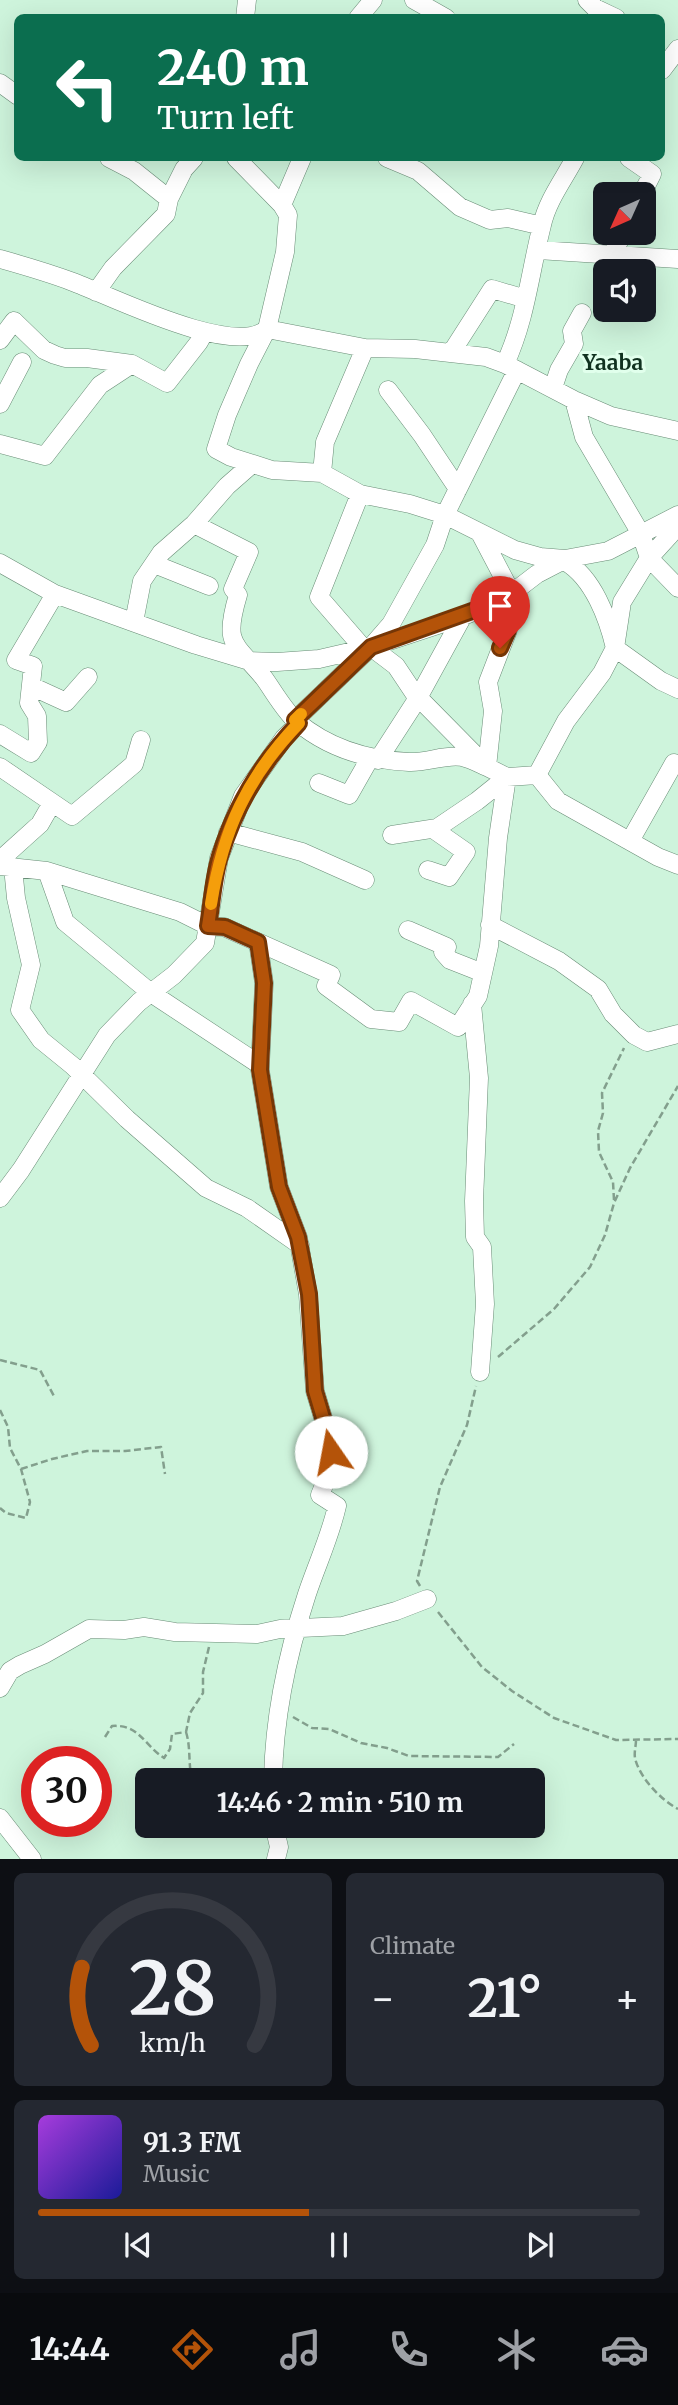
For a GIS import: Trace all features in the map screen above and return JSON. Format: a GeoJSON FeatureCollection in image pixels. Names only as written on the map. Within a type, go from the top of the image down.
{"type":"FeatureCollection","features":[{"type":"Feature","properties":{"kind":"street"},"geometry":{"type":"LineString","coordinates":[[361,14],[373,0]]}},
{"type":"Feature","properties":{"kind":"street"},"geometry":{"type":"LineString","coordinates":[[414,0],[439,14]]}},
{"type":"Feature","properties":{"kind":"street"},"geometry":{"type":"LineString","coordinates":[[587,0],[595,8],[608,14]]}},
{"type":"Feature","properties":{"kind":"street"},"geometry":{"type":"LineString","coordinates":[[115,161],[134,171],[169,198]]}},
{"type":"Feature","properties":{"kind":"street"},"geometry":{"type":"LineString","coordinates":[[96,292],[113,268],[166,214],[169,198],[184,169],[191,161]]}},
{"type":"Feature","properties":{"kind":"street"},"geometry":{"type":"LineString","coordinates":[[243,161],[288,215],[285,252],[267,329],[226,415],[216,449],[251,465],[272,470],[322,473],[360,494],[410,504],[445,515],[527,554],[563,560],[581,574],[611,629],[615,648],[661,681],[678,689]]}},
{"type":"Feature","properties":{"kind":"street"},"geometry":{"type":"LineString","coordinates":[[282,205],[301,161]]}},
{"type":"Feature","properties":{"kind":"street"},"geometry":{"type":"LineString","coordinates":[[394,161],[418,171],[460,207],[491,220],[508,218],[538,225],[542,223]]}},
{"type":"Feature","properties":{"kind":"street"},"geometry":{"type":"LineString","coordinates":[[0,1198],[22,1170],[107,1035],[174,975],[205,943],[219,858],[243,796],[297,721],[391,624],[435,545],[445,515],[511,367],[527,304],[542,223],[573,161]]}},
{"type":"Feature","properties":{"kind":"street"},"geometry":{"type":"LineString","coordinates":[[633,161],[652,174],[648,182]]}},
{"type":"Feature","properties":{"kind":"street"},"geometry":{"type":"LineString","coordinates":[[613,254],[617,245]]}},
{"type":"Feature","properties":{"kind":"street"},"geometry":{"type":"LineString","coordinates":[[538,250],[678,259]]}},
{"type":"Feature","properties":{"kind":"street"},"geometry":{"type":"LineString","coordinates":[[0,260],[42,271],[204,332],[232,337],[259,336],[267,329]]}},
{"type":"Feature","properties":{"kind":"street"},"geometry":{"type":"LineString","coordinates":[[451,353],[492,289],[526,299]]}},
{"type":"Feature","properties":{"kind":"street"},"geometry":{"type":"LineString","coordinates":[[553,388],[559,370],[574,344],[572,331],[582,313]]}},
{"type":"Feature","properties":{"kind":"street"},"geometry":{"type":"LineString","coordinates":[[0,340],[14,321],[44,350],[55,355],[132,364],[167,383],[204,332]]}},
{"type":"Feature","properties":{"kind":"street"},"geometry":{"type":"LineString","coordinates":[[267,329],[365,348],[485,357],[611,416],[678,431]]}},
{"type":"Feature","properties":{"kind":"street"},"geometry":{"type":"LineString","coordinates":[[322,473],[325,442],[365,348]]}},
{"type":"Feature","properties":{"kind":"street"},"geometry":{"type":"LineString","coordinates":[[0,404],[22,362]]}},
{"type":"Feature","properties":{"kind":"street"},"geometry":{"type":"LineString","coordinates":[[0,444],[45,456],[100,386],[132,364]]}},
{"type":"Feature","properties":{"kind":"street"},"geometry":{"type":"LineString","coordinates":[[387,390],[422,435],[458,489]]}},
{"type":"Feature","properties":{"kind":"street"},"geometry":{"type":"LineString","coordinates":[[574,400],[584,437],[641,534],[649,558],[678,588]]}},
{"type":"Feature","properties":{"kind":"street"},"geometry":{"type":"LineString","coordinates":[[134,622],[142,581],[161,553],[194,524],[227,486],[251,465]]}},
{"type":"Feature","properties":{"kind":"street"},"geometry":{"type":"LineString","coordinates":[[360,494],[319,597],[368,648],[396,666],[418,698],[487,767]]}},
{"type":"Feature","properties":{"kind":"street"},"geometry":{"type":"LineString","coordinates":[[0,563],[55,594],[225,655],[250,661],[319,659],[368,648],[463,616],[506,598],[537,574],[563,560],[608,551],[678,514]]}},
{"type":"Feature","properties":{"kind":"street"},"geometry":{"type":"LineString","coordinates":[[194,524],[249,552],[233,589],[238,595],[230,621],[233,644],[250,661],[297,721],[328,743],[350,753],[374,759],[411,762],[461,757],[508,777],[537,775]]}},
{"type":"Feature","properties":{"kind":"street"},"geometry":{"type":"LineString","coordinates":[[537,775],[566,721],[602,673],[615,648],[622,602],[649,558],[678,526]]}},
{"type":"Feature","properties":{"kind":"street"},"geometry":{"type":"LineString","coordinates":[[480,533],[506,598],[508,630],[488,682],[493,710],[487,767]]}},
{"type":"Feature","properties":{"kind":"street"},"geometry":{"type":"LineString","coordinates":[[154,564],[209,586]]}},
{"type":"Feature","properties":{"kind":"street"},"geometry":{"type":"LineString","coordinates":[[55,594],[16,660],[33,666],[29,703],[37,716],[38,741],[31,753],[7,771],[72,816],[134,764],[141,740]]}},
{"type":"Feature","properties":{"kind":"street"},"geometry":{"type":"LineString","coordinates":[[319,783],[349,795],[418,698],[463,616]]}},
{"type":"Feature","properties":{"kind":"street"},"geometry":{"type":"LineString","coordinates":[[31,686],[66,702],[88,677]]}},
{"type":"Feature","properties":{"kind":"street"},"geometry":{"type":"LineString","coordinates":[[0,734],[31,753]]}},
{"type":"Feature","properties":{"kind":"street"},"geometry":{"type":"LineString","coordinates":[[630,841],[676,761]]}},
{"type":"Feature","properties":{"kind":"street"},"geometry":{"type":"LineString","coordinates":[[537,775],[558,801],[678,865]]}},
{"type":"Feature","properties":{"kind":"street"},"geometry":{"type":"LineString","coordinates":[[392,835],[433,829],[508,777]]}},
{"type":"Feature","properties":{"kind":"street"},"geometry":{"type":"LineString","coordinates":[[4,864],[47,871],[180,912],[208,926],[225,927],[331,975],[326,986],[372,1019],[399,1022],[411,1001],[458,1027],[478,996],[489,946],[498,838],[508,777]]}},
{"type":"Feature","properties":{"kind":"street"},"geometry":{"type":"LineString","coordinates":[[4,864],[40,824],[52,803]]}},
{"type":"Feature","properties":{"kind":"street"},"geometry":{"type":"LineString","coordinates":[[428,870],[449,877],[467,852],[433,829]]}},
{"type":"Feature","properties":{"kind":"street"},"geometry":{"type":"LineString","coordinates":[[228,832],[302,852],[365,880]]}},
{"type":"Feature","properties":{"kind":"street"},"geometry":{"type":"LineString","coordinates":[[4,864],[16,898],[31,965],[20,1010],[41,1040],[206,1188],[247,1208],[300,1245]]}},
{"type":"Feature","properties":{"kind":"street"},"geometry":{"type":"LineString","coordinates":[[47,871],[65,922],[151,993],[261,1065]]}},
{"type":"Feature","properties":{"kind":"street"},"geometry":{"type":"LineString","coordinates":[[491,925],[559,961],[598,989],[614,1014],[634,1035],[647,1042],[678,1034]]}},
{"type":"Feature","properties":{"kind":"street"},"geometry":{"type":"LineString","coordinates":[[408,930],[447,947],[443,953],[450,960],[483,973]]}},
{"type":"Feature","properties":{"kind":"street"},"geometry":{"type":"LineString","coordinates":[[258,942],[264,983],[261,1065],[279,1187],[300,1245],[309,1294],[315,1391],[331,1452],[331,1468],[320,1495],[337,1506],[331,1532],[308,1592],[285,1674],[274,1768]]}},
{"type":"Feature","properties":{"kind":"street"},"geometry":{"type":"LineString","coordinates":[[472,1004],[480,1078],[474,1201],[475,1237],[482,1247],[485,1304],[480,1372]]}},
{"type":"Feature","properties":{"kind":"street"},"geometry":{"type":"LineString","coordinates":[[0,1688],[10,1671],[89,1629],[144,1628],[211,1634],[257,1634],[343,1626],[427,1599]]}},
{"type":"Feature","properties":{"kind":"street"},"geometry":{"type":"LineString","coordinates":[[0,1818],[32,1859]]}},
{"type":"Feature","properties":{"kind":"street"},"geometry":{"type":"LineString","coordinates":[[276,1859],[279,1847],[277,1838]]}},
{"type":"Feature","properties":{"kind":"path"},"geometry":{"type":"LineString","coordinates":[[614,1203],[613,1182],[599,1152],[598,1132],[603,1113],[603,1093],[624,1048],[634,1035]]}},
{"type":"Feature","properties":{"kind":"path"},"geometry":{"type":"LineString","coordinates":[[678,1086],[630,1168],[590,1267],[554,1309],[480,1372],[467,1425],[440,1487],[417,1581],[427,1599],[482,1667],[512,1691],[554,1718],[616,1740],[678,1739]]}},
{"type":"Feature","properties":{"kind":"path"},"geometry":{"type":"LineString","coordinates":[[0,1360],[40,1370],[55,1398]]}},
{"type":"Feature","properties":{"kind":"path"},"geometry":{"type":"LineString","coordinates":[[0,1410],[8,1427],[10,1448],[21,1469],[30,1502],[26,1518],[6,1513],[0,1508]]}},
{"type":"Feature","properties":{"kind":"path"},"geometry":{"type":"LineString","coordinates":[[21,1469],[87,1451],[161,1447],[165,1474]]}},
{"type":"Feature","properties":{"kind":"path"},"geometry":{"type":"LineString","coordinates":[[189,1768],[190,1745],[186,1732],[190,1713],[203,1693],[203,1672],[211,1634]]}},
{"type":"Feature","properties":{"kind":"path"},"geometry":{"type":"LineString","coordinates":[[279,1718],[295,1716],[312,1728],[329,1729],[361,1743],[409,1756],[498,1757],[514,1744]]}},
{"type":"Feature","properties":{"kind":"path"},"geometry":{"type":"LineString","coordinates":[[105,1737],[112,1726],[127,1725],[137,1732],[154,1752],[164,1758],[170,1749],[172,1734],[186,1732]]}},
{"type":"Feature","properties":{"kind":"path"},"geometry":{"type":"LineString","coordinates":[[636,1740],[635,1757],[639,1770],[655,1790],[678,1809]]}},
{"type":"Feature","properties":{"kind":"slow traffic"},"geometry":{"type":"LineString","coordinates":[[211,904],[219,858],[243,796],[284,738],[299,723],[295,720],[301,714]]}},
{"type":"Feature","properties":{"kind":"district","name":"Yaaba"},"geometry":{"type":"Point","coordinates":[613,362]}},
{"type":"Feature","properties":{"kind":"route"},"geometry":{"type":"LineString","coordinates":[[331,1452],[315,1391],[309,1294],[298,1237],[279,1187],[260,1070],[264,983],[258,942],[225,927],[208,926],[219,858],[243,796],[284,738],[299,723],[295,720],[371,647],[456,619],[500,601],[508,630],[500,648]]}}]}
